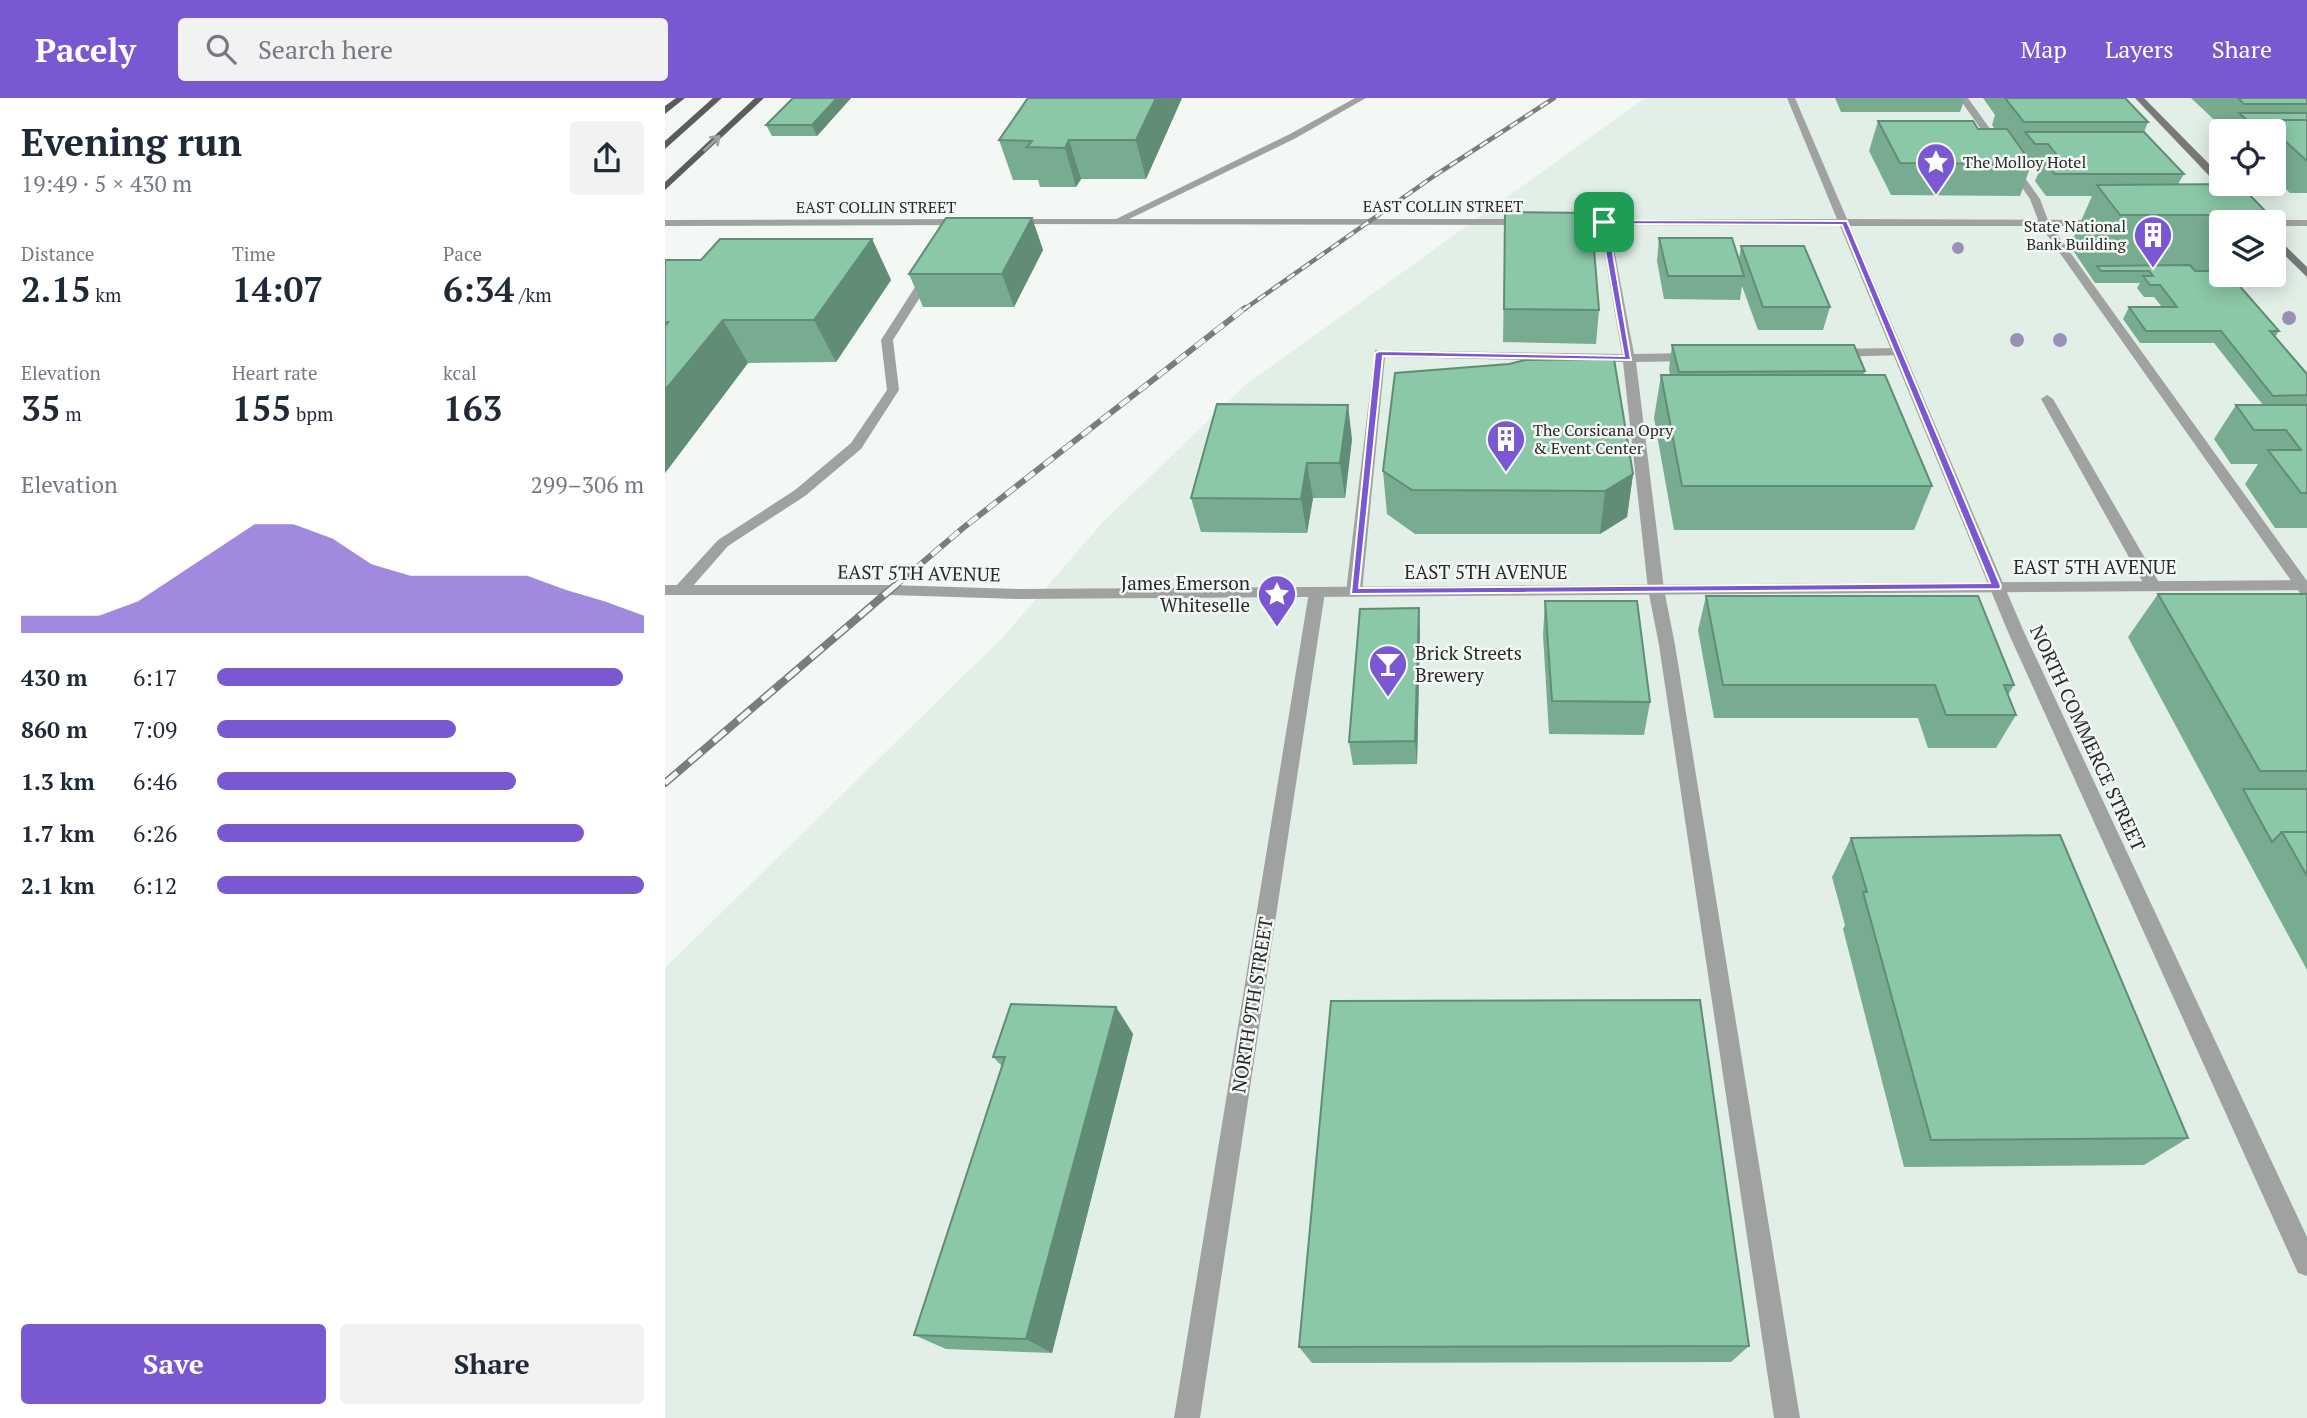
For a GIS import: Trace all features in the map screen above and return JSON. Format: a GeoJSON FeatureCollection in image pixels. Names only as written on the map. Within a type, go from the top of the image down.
{"type":"FeatureCollection","features":[{"type":"Feature","properties":{"kind":"main road"},"geometry":{"type":"LineString","coordinates":[[665,111],[681,98]]}},
{"type":"Feature","properties":{"kind":"main road"},"geometry":{"type":"LineString","coordinates":[[665,146],[718,98]]}},
{"type":"Feature","properties":{"kind":"main road"},"geometry":{"type":"LineString","coordinates":[[665,187],[760,98]]}},
{"type":"Feature","properties":{"kind":"main road"},"geometry":{"type":"LineString","coordinates":[[2139,98],[2209,170]]}},
{"type":"Feature","properties":{"kind":"main road"},"geometry":{"type":"LineString","coordinates":[[2286,251],[2307,274]]}},
{"type":"Feature","properties":{"kind":"street"},"geometry":{"type":"LineString","coordinates":[[1115,222],[1293,136],[1362,98]]}},
{"type":"Feature","properties":{"kind":"street","name":"NORTH COMMERCE STREET"},"geometry":{"type":"LineString","coordinates":[[1791,98],[1996,586],[2307,1265]]}},
{"type":"Feature","properties":{"kind":"street"},"geometry":{"type":"LineString","coordinates":[[1962,98],[2035,199],[2044,223],[2306,588]]}},
{"type":"Feature","properties":{"kind":"street","name":"EAST COLLIN STREET"},"geometry":{"type":"LineString","coordinates":[[1003,222],[1540,222]]}},
{"type":"Feature","properties":{"kind":"street"},"geometry":{"type":"LineString","coordinates":[[1553,222],[2112,223]]}},
{"type":"Feature","properties":{"kind":"street"},"geometry":{"type":"LineString","coordinates":[[1604,222],[1629,358],[1656,589],[1667,645],[1787,1418]]}},
{"type":"Feature","properties":{"kind":"street","name":"EAST COLLIN STREET"},"geometry":{"type":"LineString","coordinates":[[665,223],[964,226]]}},
{"type":"Feature","properties":{"kind":"street"},"geometry":{"type":"LineString","coordinates":[[2286,223],[2307,223]]}},
{"type":"Feature","properties":{"kind":"street"},"geometry":{"type":"LineString","coordinates":[[673,591],[723,543],[800,493],[856,446],[893,390],[887,340],[939,258]]}},
{"type":"Feature","properties":{"kind":"street"},"geometry":{"type":"LineString","coordinates":[[1817,354],[1898,352]]}},
{"type":"Feature","properties":{"kind":"street"},"geometry":{"type":"LineString","coordinates":[[1354,592],[1379,353],[1629,358],[1709,356]]}},
{"type":"Feature","properties":{"kind":"street"},"geometry":{"type":"LineString","coordinates":[[2047,399],[2153,586]]}},
{"type":"Feature","properties":{"kind":"street","name":"EAST 5TH AVENUE"},"geometry":{"type":"LineString","coordinates":[[673,591],[890,590],[1020,594],[1996,586],[2306,588]]}},
{"type":"Feature","properties":{"kind":"street","name":"NORTH 9TH STREET"},"geometry":{"type":"LineString","coordinates":[[1187,1418],[1317,592]]}},
{"type":"Feature","properties":{"kind":"shaded area"},"geometry":{"type":"Polygon","coordinates":[[[1645,98],[2307,98],[2307,1418],[665,1418],[665,968],[1003,637],[1103,522],[1244,386],[1645,98]]]}},
{"type":"Feature","properties":{"kind":"building"},"geometry":{"type":"Polygon","coordinates":[[[793,98],[837,98],[812,125],[766,125],[793,98]]]}},
{"type":"Feature","properties":{"kind":"building"},"geometry":{"type":"Polygon","coordinates":[[[1028,98],[1156,98],[1136,140],[1069,140],[1065,148],[1027,147],[1032,141],[999,140],[1028,98]]]}},
{"type":"Feature","properties":{"kind":"building"},"geometry":{"type":"Polygon","coordinates":[[[2005,98],[2125,98],[2148,122],[2024,122],[2005,98]]]}},
{"type":"Feature","properties":{"kind":"building"},"geometry":{"type":"Polygon","coordinates":[[[2238,98],[2307,98],[2307,104],[2244,104],[2238,98]]]}},
{"type":"Feature","properties":{"kind":"building"},"geometry":{"type":"Polygon","coordinates":[[[2239,113],[2307,113],[2307,120],[2246,119],[2239,113]]]}},
{"type":"Feature","properties":{"kind":"building"},"geometry":{"type":"Polygon","coordinates":[[[2286,120],[2307,120],[2307,161],[2286,142],[2286,120]]]}},
{"type":"Feature","properties":{"kind":"building"},"geometry":{"type":"Polygon","coordinates":[[[1878,121],[1973,121],[1978,129],[2007,129],[2032,164],[1900,163],[1878,121]]]}},
{"type":"Feature","properties":{"kind":"building"},"geometry":{"type":"Polygon","coordinates":[[[2025,132],[2144,132],[2184,174],[2055,174],[2044,159],[2060,159],[2048,144],[2035,144],[2025,132]]]}},
{"type":"Feature","properties":{"kind":"building"},"geometry":{"type":"Polygon","coordinates":[[[2209,184],[2209,196],[2251,196],[2264,210],[2209,210],[2209,215],[2120,215],[2097,185],[2209,184]]]}},
{"type":"Feature","properties":{"kind":"building"},"geometry":{"type":"Polygon","coordinates":[[[1505,212],[1591,213],[1599,310],[1504,309],[1505,212]]]}},
{"type":"Feature","properties":{"kind":"building"},"geometry":{"type":"Polygon","coordinates":[[[946,218],[1032,218],[1002,274],[909,274],[946,218]]]}},
{"type":"Feature","properties":{"kind":"building"},"geometry":{"type":"Polygon","coordinates":[[[1659,238],[1732,238],[1744,276],[1668,276],[1659,238]]]}},
{"type":"Feature","properties":{"kind":"building"},"geometry":{"type":"Polygon","coordinates":[[[720,239],[872,239],[814,320],[723,320],[665,390],[665,326],[668,322],[665,322],[665,260],[701,260],[720,239]]]}},
{"type":"Feature","properties":{"kind":"building"},"geometry":{"type":"Polygon","coordinates":[[[1741,246],[1804,246],[1830,307],[1763,307],[1741,246]]]}},
{"type":"Feature","properties":{"kind":"building"},"geometry":{"type":"Polygon","coordinates":[[[2190,265],[2195,271],[2209,271],[2209,287],[2240,287],[2279,331],[2270,331],[2307,374],[2307,395],[2273,396],[2221,331],[2146,331],[2129,307],[2177,307],[2160,285],[2150,285],[2143,276],[2153,276],[2149,271],[2101,271],[2097,266],[2190,265]]]}},
{"type":"Feature","properties":{"kind":"building"},"geometry":{"type":"Polygon","coordinates":[[[1672,345],[1854,345],[1865,371],[1679,372],[1672,345]]]}},
{"type":"Feature","properties":{"kind":"building","name":"The Corsicana Opry & Event Center"},"geometry":{"type":"Polygon","coordinates":[[[1614,359],[1633,474],[1605,491],[1412,490],[1383,471],[1395,373],[1509,364],[1525,360],[1614,359]]]}},
{"type":"Feature","properties":{"kind":"building"},"geometry":{"type":"Polygon","coordinates":[[[1661,375],[1885,375],[1932,486],[1682,486],[1661,375]]]}},
{"type":"Feature","properties":{"kind":"building"},"geometry":{"type":"Polygon","coordinates":[[[1217,404],[1348,405],[1340,463],[1307,463],[1301,499],[1191,498],[1217,404]]]}},
{"type":"Feature","properties":{"kind":"building"},"geometry":{"type":"Polygon","coordinates":[[[2236,405],[2307,405],[2307,493],[2301,493],[2268,450],[2301,450],[2286,430],[2254,430],[2236,405]]]}},
{"type":"Feature","properties":{"kind":"building"},"geometry":{"type":"Polygon","coordinates":[[[2158,594],[2307,594],[2307,771],[2260,771],[2158,594]]]}},
{"type":"Feature","properties":{"kind":"building"},"geometry":{"type":"Polygon","coordinates":[[[1706,596],[1978,596],[2014,685],[2004,685],[2016,715],[1946,715],[1935,685],[1723,685],[1706,596]]]}},
{"type":"Feature","properties":{"kind":"building"},"geometry":{"type":"Polygon","coordinates":[[[1545,601],[1637,601],[1650,702],[1552,701],[1545,601]]]}},
{"type":"Feature","properties":{"kind":"building","name":"Brick Streets Brewery"},"geometry":{"type":"Polygon","coordinates":[[[1419,608],[1415,741],[1349,742],[1360,609],[1419,608]]]}},
{"type":"Feature","properties":{"kind":"building"},"geometry":{"type":"Polygon","coordinates":[[[2243,789],[2307,789],[2307,832],[2282,832],[2272,842],[2243,789]]]}},
{"type":"Feature","properties":{"kind":"building"},"geometry":{"type":"Polygon","coordinates":[[[2282,832],[2307,832],[2307,876],[2282,832]]]}},
{"type":"Feature","properties":{"kind":"building"},"geometry":{"type":"Polygon","coordinates":[[[2060,835],[2188,1138],[1931,1140],[1863,892],[1867,892],[1851,838],[2060,835]]]}},
{"type":"Feature","properties":{"kind":"building"},"geometry":{"type":"Polygon","coordinates":[[[1700,1000],[1749,1346],[1299,1347],[1331,1001],[1700,1000]]]}},
{"type":"Feature","properties":{"kind":"building"},"geometry":{"type":"Polygon","coordinates":[[[1011,1004],[1116,1007],[1026,1339],[914,1335],[1005,1057],[993,1057],[1011,1004]]]}},
{"type":"Feature","properties":{"kind":"railway"},"geometry":{"type":"LineString","coordinates":[[1243,310],[1434,176],[1554,98]]}},
{"type":"Feature","properties":{"kind":"railway"},"geometry":{"type":"LineString","coordinates":[[895,586],[963,528],[1245,308]]}},
{"type":"Feature","properties":{"kind":"railway"},"geometry":{"type":"LineString","coordinates":[[665,783],[897,584]]}},
{"type":"Feature","properties":{"kind":"place","name":"The Molloy Hotel"},"geometry":{"type":"Point","coordinates":[1936,196]}},
{"type":"Feature","properties":{"kind":"place","name":"State National Bank Building"},"geometry":{"type":"Point","coordinates":[2153,269]}},
{"type":"Feature","properties":{"kind":"place","name":"The Corsicana Opry & Event Center"},"geometry":{"type":"Point","coordinates":[1506,473]}},
{"type":"Feature","properties":{"kind":"place","name":"James Emerson Whiteselle"},"geometry":{"type":"Point","coordinates":[1277,628]}},
{"type":"Feature","properties":{"kind":"place","name":"Brick Streets Brewery"},"geometry":{"type":"Point","coordinates":[1388,698]}},
{"type":"Feature","properties":{"kind":"route"},"geometry":{"type":"LineString","coordinates":[[1604,222],[1844,223],[1996,586],[1354,592],[1379,353],[1629,358],[1604,222]]}}]}
